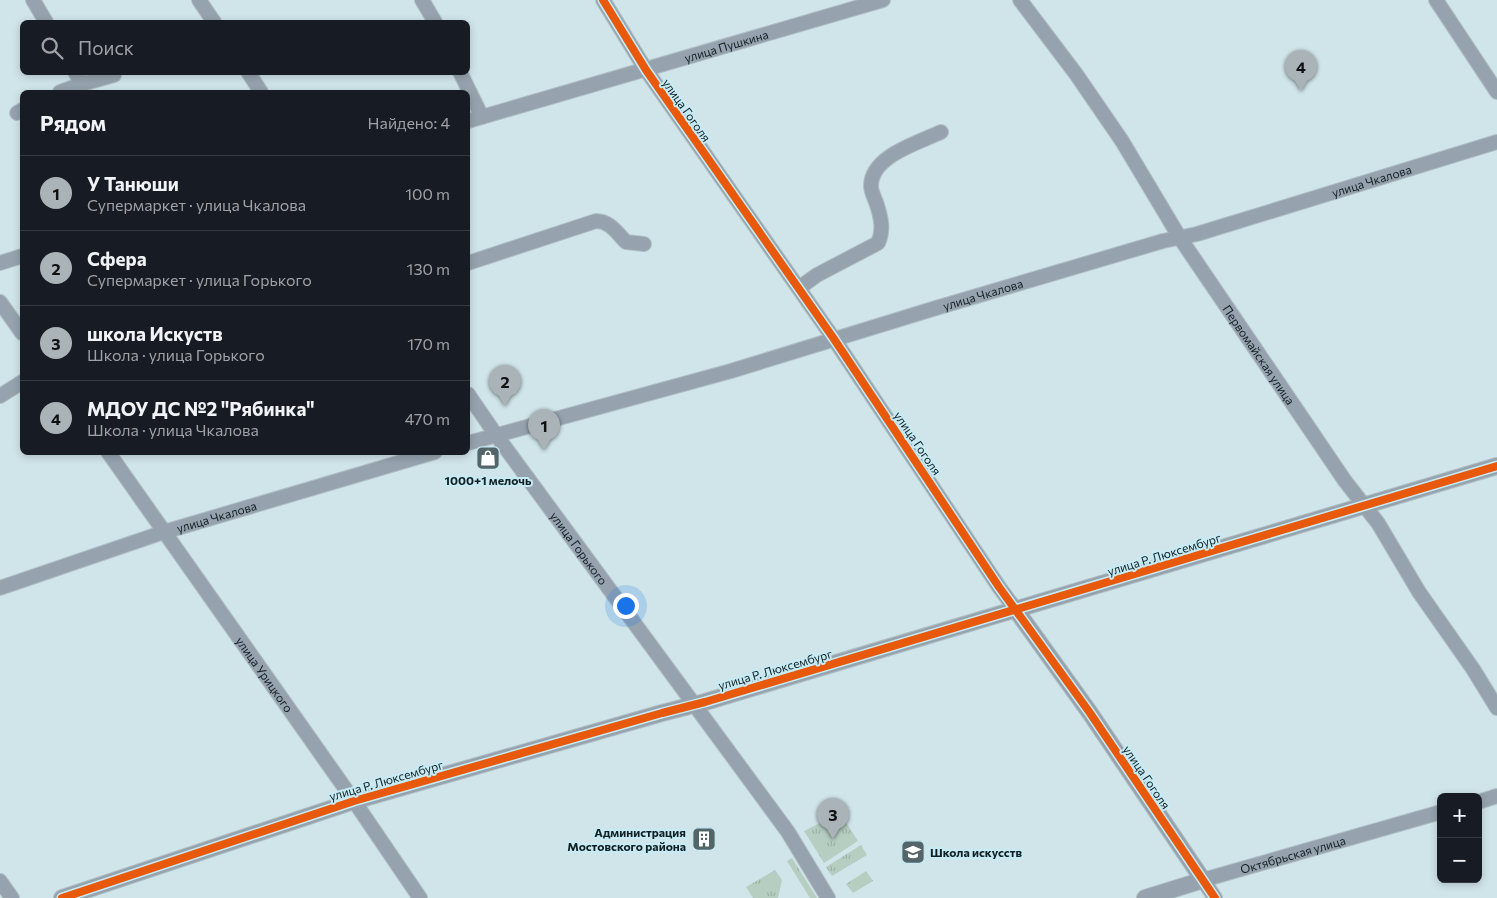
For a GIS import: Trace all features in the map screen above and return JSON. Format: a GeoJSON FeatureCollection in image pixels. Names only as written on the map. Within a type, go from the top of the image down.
{"type":"FeatureCollection","features":[{"type":"Feature","properties":{"kind":"street"},"geometry":{"type":"LineString","coordinates":[[33,0],[45,20]]}},
{"type":"Feature","properties":{"kind":"street"},"geometry":{"type":"LineString","coordinates":[[199,0],[213,20]]}},
{"type":"Feature","properties":{"kind":"street"},"geometry":{"type":"LineString","coordinates":[[422,0],[434,20]]}},
{"type":"Feature","properties":{"kind":"street","name":"улица Гоголя"},"geometry":{"type":"LineString","coordinates":[[603,0],[646,70],[799,288],[929,479],[999,587],[1090,713],[1215,898]]}},
{"type":"Feature","properties":{"kind":"street","name":"улица Пушкина"},"geometry":{"type":"LineString","coordinates":[[470,120],[883,0]]}},
{"type":"Feature","properties":{"kind":"street","name":"Первомайская улица"},"geometry":{"type":"LineString","coordinates":[[1020,0],[1076,74],[1122,141],[1180,238],[1345,482],[1378,523],[1419,592],[1473,669],[1497,708]]}},
{"type":"Feature","properties":{"kind":"street"},"geometry":{"type":"LineString","coordinates":[[1436,0],[1497,92]]}},
{"type":"Feature","properties":{"kind":"street"},"geometry":{"type":"LineString","coordinates":[[63,90],[78,78],[114,75]]}},
{"type":"Feature","properties":{"kind":"street"},"geometry":{"type":"LineString","coordinates":[[250,75],[260,90]]}},
{"type":"Feature","properties":{"kind":"street"},"geometry":{"type":"LineString","coordinates":[[461,75],[469,90]]}},
{"type":"Feature","properties":{"kind":"street"},"geometry":{"type":"LineString","coordinates":[[470,92],[482,117]]}},
{"type":"Feature","properties":{"kind":"street"},"geometry":{"type":"LineString","coordinates":[[799,288],[817,275],[878,242],[883,233],[879,212],[870,188],[873,172],[888,157],[941,132]]}},
{"type":"Feature","properties":{"kind":"street","name":"улица Чкалова"},"geometry":{"type":"LineString","coordinates":[[470,442],[731,372],[834,339],[1144,246],[1207,231],[1497,142]]}},
{"type":"Feature","properties":{"kind":"street"},"geometry":{"type":"LineString","coordinates":[[470,262],[596,221],[603,221],[610,225],[626,242],[644,244]]}},
{"type":"Feature","properties":{"kind":"street"},"geometry":{"type":"LineString","coordinates":[[0,263],[20,257]]}},
{"type":"Feature","properties":{"kind":"street"},"geometry":{"type":"LineString","coordinates":[[0,302],[20,329]]}},
{"type":"Feature","properties":{"kind":"street"},"geometry":{"type":"LineString","coordinates":[[0,396],[20,383]]}},
{"type":"Feature","properties":{"kind":"street","name":"улица Горького"},"geometry":{"type":"LineString","coordinates":[[470,397],[788,832],[828,898]]}},
{"type":"Feature","properties":{"kind":"street","name":"улица Урицкого"},"geometry":{"type":"LineString","coordinates":[[110,455],[354,800],[420,898]]}},
{"type":"Feature","properties":{"kind":"street","name":"улица Чкалова"},"geometry":{"type":"LineString","coordinates":[[0,588],[164,532],[425,455]]}},
{"type":"Feature","properties":{"kind":"street","name":"улица Р. Люксембург"},"geometry":{"type":"LineString","coordinates":[[62,898],[354,800],[1016,610],[1497,466]]}},
{"type":"Feature","properties":{"kind":"street"},"geometry":{"type":"LineString","coordinates":[[1482,801],[1497,796]]}},
{"type":"Feature","properties":{"kind":"street","name":"Октябрьская улица"},"geometry":{"type":"LineString","coordinates":[[1145,898],[1437,813]]}},
{"type":"Feature","properties":{"kind":"street"},"geometry":{"type":"LineString","coordinates":[[0,881],[12,898]]}},
{"type":"Feature","properties":{"kind":"green space"},"geometry":{"type":"Polygon","coordinates":[[[840,813],[858,841],[824,863],[804,831],[840,813]]]}},
{"type":"Feature","properties":{"kind":"green space"},"geometry":{"type":"Polygon","coordinates":[[[861,845],[867,855],[832,876],[826,867],[861,845]]]}},
{"type":"Feature","properties":{"kind":"green space"},"geometry":{"type":"Polygon","coordinates":[[[792,858],[817,898],[810,898],[787,861],[792,858]]]}},
{"type":"Feature","properties":{"kind":"green space"},"geometry":{"type":"Polygon","coordinates":[[[775,870],[782,880],[778,898],[753,898],[746,887],[775,870]]]}},
{"type":"Feature","properties":{"kind":"green space"},"geometry":{"type":"Polygon","coordinates":[[[866,871],[873,881],[853,893],[846,884],[866,871]]]}},
{"type":"Feature","properties":{"kind":"cycle path"},"geometry":{"type":"LineString","coordinates":[[603,0],[646,70],[834,339],[999,587],[1090,713],[1215,898]]}},
{"type":"Feature","properties":{"kind":"cycle path"},"geometry":{"type":"LineString","coordinates":[[62,898],[354,801],[705,702],[1497,466]]}},
{"type":"Feature","properties":{"kind":"place","name":"МДОУ ДС №2 \"Рябинка\""},"geometry":{"type":"Point","coordinates":[1301,91]}},
{"type":"Feature","properties":{"kind":"place","name":"Сфера"},"geometry":{"type":"Point","coordinates":[505,406]}},
{"type":"Feature","properties":{"kind":"place","name":"У Танюши"},"geometry":{"type":"Point","coordinates":[544,450]}},
{"type":"Feature","properties":{"kind":"place","name":"1000+1 мелочь"},"geometry":{"type":"Point","coordinates":[488,458]}},
{"type":"Feature","properties":{"kind":"place","name":"Администрация Мостовского района"},"geometry":{"type":"Point","coordinates":[704,839]}},
{"type":"Feature","properties":{"kind":"place","name":"школа Искуств"},"geometry":{"type":"Point","coordinates":[833,839]}},
{"type":"Feature","properties":{"kind":"place","name":"Школа искусств"},"geometry":{"type":"Point","coordinates":[913,852]}}]}
